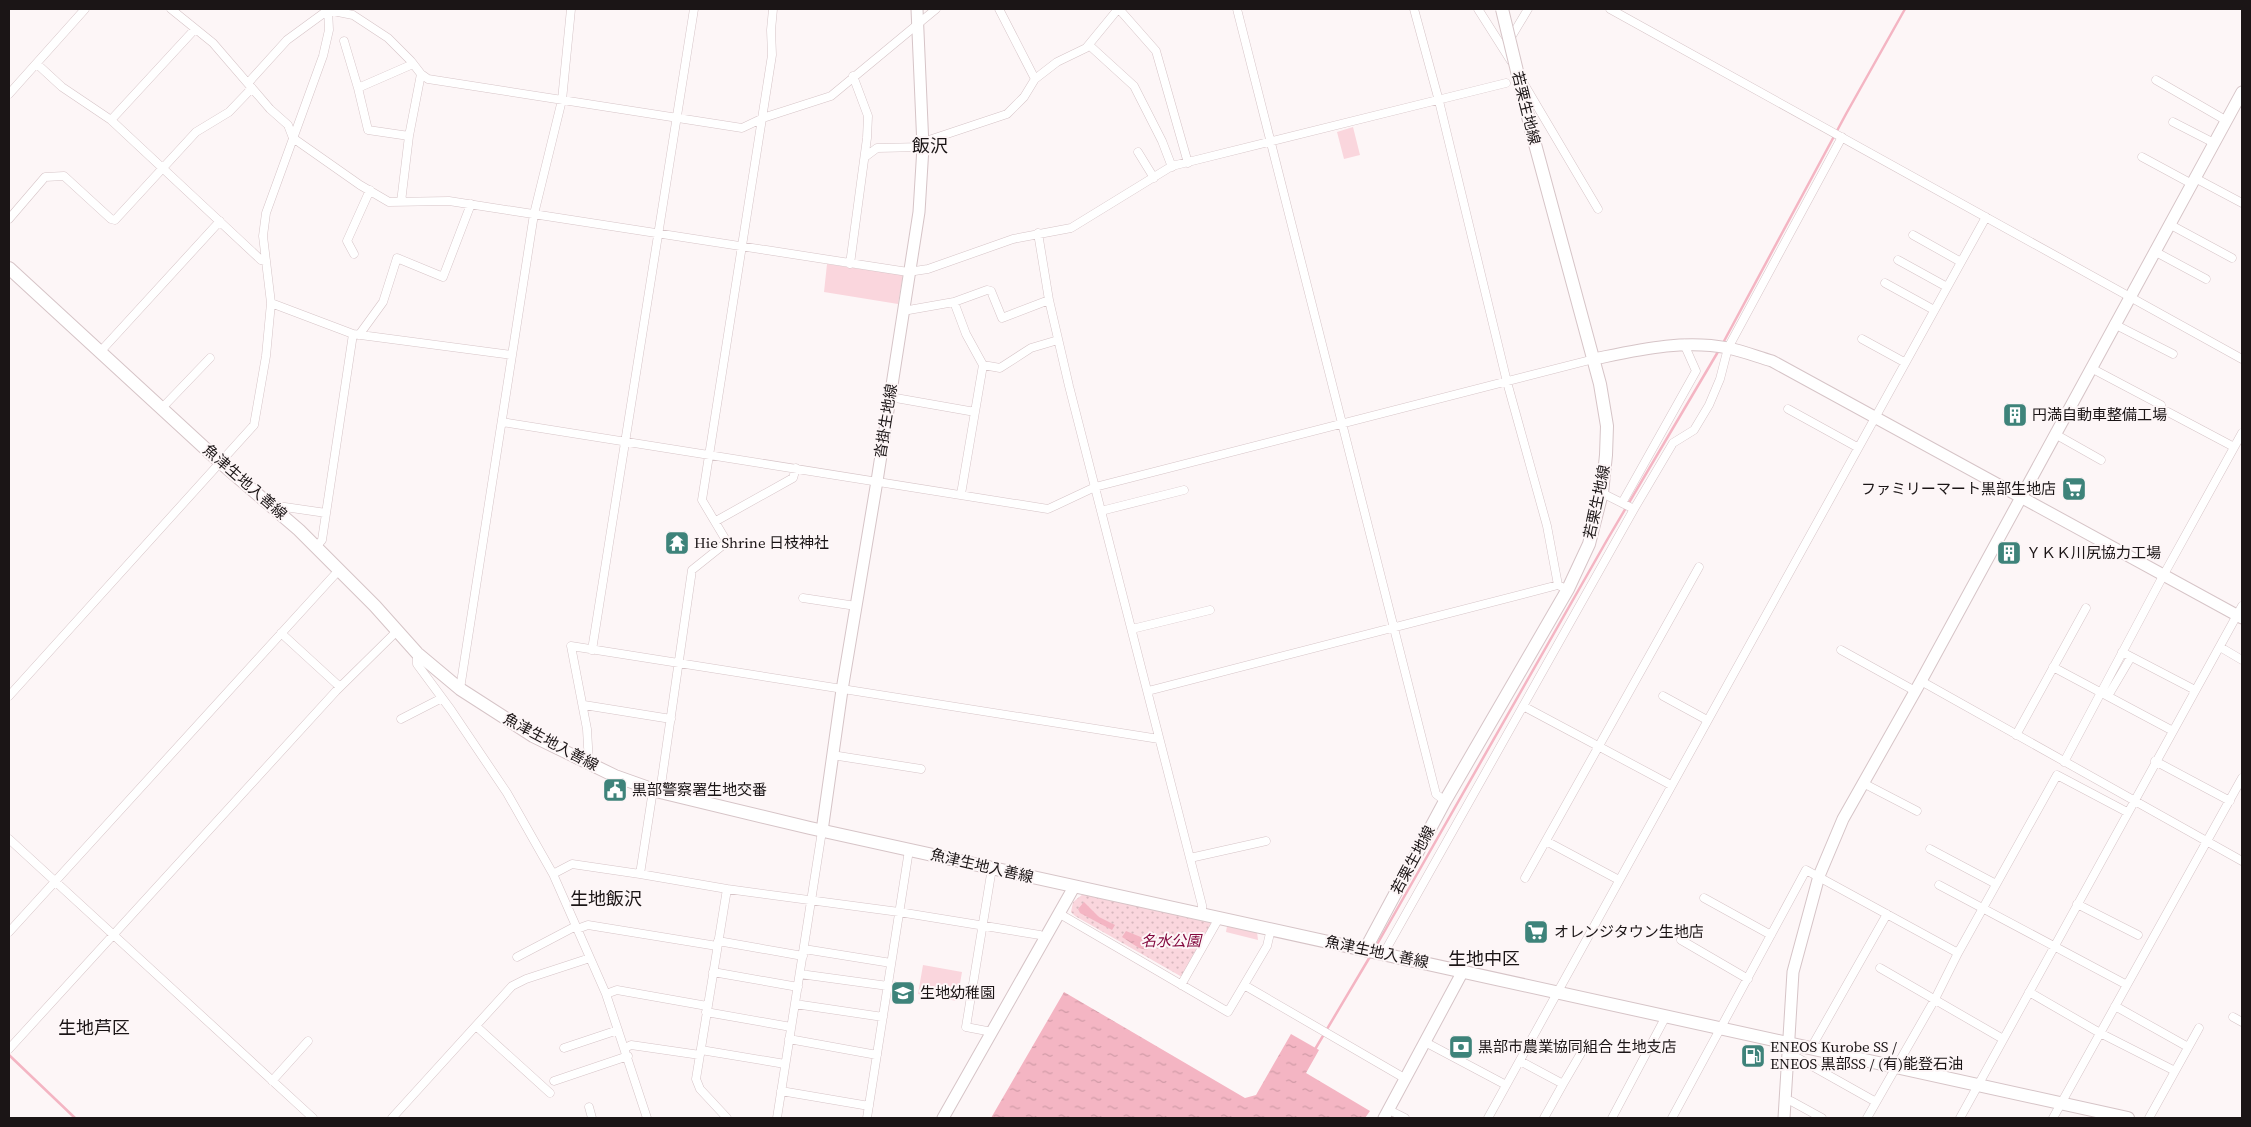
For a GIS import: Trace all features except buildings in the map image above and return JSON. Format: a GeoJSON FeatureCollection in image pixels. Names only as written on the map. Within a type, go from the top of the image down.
{"type":"FeatureCollection","features":[{"type":"Feature","properties":{"kind":"main road","name":"若栗生地線"},"geometry":{"type":"LineString","coordinates":[[1364,950],[1563,587],[1589,544],[1602,494],[1607,426],[1594,359],[1532,133],[1502,9]]}},
{"type":"Feature","properties":{"kind":"main road","name":"魚津生地入善線"},"geometry":{"type":"LineString","coordinates":[[9,268],[221,463],[271,505],[316,547],[417,653],[460,690],[533,736],[589,764],[656,791],[822,831],[1557,992],[1787,1047],[1811,1048],[2128,1118]]}},
{"type":"Feature","properties":{"kind":"street"},"geometry":{"type":"LineString","coordinates":[[9,94],[83,9]]}},
{"type":"Feature","properties":{"kind":"street"},"geometry":{"type":"LineString","coordinates":[[171,9],[213,43],[270,109],[288,125],[293,138],[389,202],[449,201],[908,272],[928,269],[1013,239],[1071,228],[1172,166],[1506,83]]}},
{"type":"Feature","properties":{"kind":"street"},"geometry":{"type":"LineString","coordinates":[[460,690],[534,214],[562,100],[571,9]]}},
{"type":"Feature","properties":{"kind":"street"},"geometry":{"type":"LineString","coordinates":[[592,650],[694,9]]}},
{"type":"Feature","properties":{"kind":"street"},"geometry":{"type":"LineString","coordinates":[[640,874],[670,719],[692,570],[727,542],[702,500],[763,118],[772,55],[771,30],[773,9]]}},
{"type":"Feature","properties":{"kind":"street","name":"沓掛生地線"},"geometry":{"type":"LineString","coordinates":[[822,831],[842,690],[919,212],[923,144],[917,9]]}},
{"type":"Feature","properties":{"kind":"street"},"geometry":{"type":"LineString","coordinates":[[9,219],[46,177],[64,176],[111,220],[115,220],[196,132],[229,112],[287,40],[328,10],[354,15],[388,38],[421,74],[428,79],[742,128],[763,118],[831,96],[936,9]]}},
{"type":"Feature","properties":{"kind":"street"},"geometry":{"type":"LineString","coordinates":[[999,9],[1035,78]]}},
{"type":"Feature","properties":{"kind":"street"},"geometry":{"type":"LineString","coordinates":[[865,157],[877,148],[923,144],[1007,114],[1024,97],[1035,78],[1057,62],[1086,48],[1119,9],[1156,52],[1188,163]]}},
{"type":"Feature","properties":{"kind":"street"},"geometry":{"type":"LineString","coordinates":[[1237,9],[1436,794],[1445,801]]}},
{"type":"Feature","properties":{"kind":"street"},"geometry":{"type":"LineString","coordinates":[[1148,691],[1563,587],[1507,382],[1439,100],[1414,9]]}},
{"type":"Feature","properties":{"kind":"street"},"geometry":{"type":"LineString","coordinates":[[1478,9],[1598,209]]}},
{"type":"Feature","properties":{"kind":"street"},"geometry":{"type":"LineString","coordinates":[[1504,50],[1528,9]]}},
{"type":"Feature","properties":{"kind":"street"},"geometry":{"type":"LineString","coordinates":[[1610,9],[2242,359]]}},
{"type":"Feature","properties":{"kind":"street"},"geometry":{"type":"LineString","coordinates":[[9,696],[254,425],[266,356],[271,303],[263,236],[266,213],[323,56],[328,30],[328,10]]}},
{"type":"Feature","properties":{"kind":"street"},"geometry":{"type":"LineString","coordinates":[[111,120],[195,29]]}},
{"type":"Feature","properties":{"kind":"street"},"geometry":{"type":"LineString","coordinates":[[344,41],[368,130],[409,136]]}},
{"type":"Feature","properties":{"kind":"street"},"geometry":{"type":"LineString","coordinates":[[1089,45],[1134,86],[1162,141],[1172,166]]}},
{"type":"Feature","properties":{"kind":"street"},"geometry":{"type":"LineString","coordinates":[[37,64],[62,87],[111,120],[261,260],[266,261]]}},
{"type":"Feature","properties":{"kind":"street"},"geometry":{"type":"LineString","coordinates":[[358,88],[413,64]]}},
{"type":"Feature","properties":{"kind":"street"},"geometry":{"type":"LineString","coordinates":[[401,202],[409,136],[421,74]]}},
{"type":"Feature","properties":{"kind":"street"},"geometry":{"type":"LineString","coordinates":[[850,264],[865,157],[868,116],[853,76]]}},
{"type":"Feature","properties":{"kind":"street"},"geometry":{"type":"LineString","coordinates":[[2156,80],[2227,121]]}},
{"type":"Feature","properties":{"kind":"street"},"geometry":{"type":"LineString","coordinates":[[1784,1118],[1793,972],[1819,876],[1843,819],[1918,686],[2242,92]]}},
{"type":"Feature","properties":{"kind":"street"},"geometry":{"type":"LineString","coordinates":[[2173,122],[2214,143]]}},
{"type":"Feature","properties":{"kind":"street"},"geometry":{"type":"LineString","coordinates":[[1384,953],[1673,443],[1694,430],[1709,405],[1720,379],[1728,348],[1842,137]]}},
{"type":"Feature","properties":{"kind":"street"},"geometry":{"type":"LineString","coordinates":[[1138,152],[1154,178]]}},
{"type":"Feature","properties":{"kind":"street"},"geometry":{"type":"LineString","coordinates":[[2142,157],[2242,202]]}},
{"type":"Feature","properties":{"kind":"street"},"geometry":{"type":"LineString","coordinates":[[354,254],[347,241],[370,190]]}},
{"type":"Feature","properties":{"kind":"street"},"geometry":{"type":"LineString","coordinates":[[316,547],[322,540],[356,334],[383,302],[397,258],[443,277],[471,204]]}},
{"type":"Feature","properties":{"kind":"street"},"geometry":{"type":"LineString","coordinates":[[1488,1118],[1874,416],[1986,217]]}},
{"type":"Feature","properties":{"kind":"street"},"geometry":{"type":"LineString","coordinates":[[100,352],[220,221]]}},
{"type":"Feature","properties":{"kind":"street"},"geometry":{"type":"LineString","coordinates":[[2170,224],[2232,258]]}},
{"type":"Feature","properties":{"kind":"street"},"geometry":{"type":"LineString","coordinates":[[1038,233],[1058,340],[1202,905],[1202,915]]}},
{"type":"Feature","properties":{"kind":"street"},"geometry":{"type":"LineString","coordinates":[[1913,235],[1961,262]]}},
{"type":"Feature","properties":{"kind":"street"},"geometry":{"type":"LineString","coordinates":[[2154,252],[2206,279]]}},
{"type":"Feature","properties":{"kind":"street"},"geometry":{"type":"LineString","coordinates":[[1898,260],[1947,287]]}},
{"type":"Feature","properties":{"kind":"street"},"geometry":{"type":"LineString","coordinates":[[1885,283],[1934,310]]}},
{"type":"Feature","properties":{"kind":"street"},"geometry":{"type":"LineString","coordinates":[[903,311],[954,302],[987,290],[991,291],[1002,318],[1049,300]]}},
{"type":"Feature","properties":{"kind":"street"},"geometry":{"type":"LineString","coordinates":[[954,302],[966,334],[983,365],[961,494]]}},
{"type":"Feature","properties":{"kind":"street"},"geometry":{"type":"LineString","coordinates":[[271,303],[356,334],[512,355]]}},
{"type":"Feature","properties":{"kind":"street"},"geometry":{"type":"LineString","coordinates":[[2114,324],[2173,354]]}},
{"type":"Feature","properties":{"kind":"street"},"geometry":{"type":"LineString","coordinates":[[1862,338],[1904,362]]}},
{"type":"Feature","properties":{"kind":"street"},"geometry":{"type":"LineString","coordinates":[[983,365],[1000,368],[1031,348],[1058,340]]}},
{"type":"Feature","properties":{"kind":"street"},"geometry":{"type":"LineString","coordinates":[[1622,502],[1696,371],[1684,344]]}},
{"type":"Feature","properties":{"kind":"street"},"geometry":{"type":"LineString","coordinates":[[502,422],[877,480],[1048,509],[1095,488],[1594,359],[1684,344],[1728,348],[1772,361],[2163,576],[2240,613],[2133,801],[1960,1118]]}},
{"type":"Feature","properties":{"kind":"street"},"geometry":{"type":"LineString","coordinates":[[162,408],[210,358]]}},
{"type":"Feature","properties":{"kind":"street"},"geometry":{"type":"LineString","coordinates":[[2091,368],[2160,405]]}},
{"type":"Feature","properties":{"kind":"street"},"geometry":{"type":"LineString","coordinates":[[890,398],[975,412]]}},
{"type":"Feature","properties":{"kind":"street"},"geometry":{"type":"LineString","coordinates":[[1788,409],[1857,447]]}},
{"type":"Feature","properties":{"kind":"street"},"geometry":{"type":"LineString","coordinates":[[2168,412],[2234,447]]}},
{"type":"Feature","properties":{"kind":"street"},"geometry":{"type":"LineString","coordinates":[[2105,694],[2122,652],[2242,433]]}},
{"type":"Feature","properties":{"kind":"street"},"geometry":{"type":"LineString","coordinates":[[2055,434],[2101,460]]}},
{"type":"Feature","properties":{"kind":"street"},"geometry":{"type":"LineString","coordinates":[[716,521],[793,478],[796,468]]}},
{"type":"Feature","properties":{"kind":"street"},"geometry":{"type":"LineString","coordinates":[[1101,512],[1184,490]]}},
{"type":"Feature","properties":{"kind":"street"},"geometry":{"type":"LineString","coordinates":[[1602,494],[1634,509]]}},
{"type":"Feature","properties":{"kind":"street"},"geometry":{"type":"LineString","coordinates":[[271,505],[326,513]]}},
{"type":"Feature","properties":{"kind":"street"},"geometry":{"type":"LineString","coordinates":[[1525,878],[1698,567]]}},
{"type":"Feature","properties":{"kind":"street"},"geometry":{"type":"LineString","coordinates":[[9,932],[339,570]]}},
{"type":"Feature","properties":{"kind":"street"},"geometry":{"type":"LineString","coordinates":[[803,598],[856,606]]}},
{"type":"Feature","properties":{"kind":"street"},"geometry":{"type":"LineString","coordinates":[[2016,735],[2086,608]]}},
{"type":"Feature","properties":{"kind":"street"},"geometry":{"type":"LineString","coordinates":[[1132,629],[1210,610]]}},
{"type":"Feature","properties":{"kind":"street"},"geometry":{"type":"LineString","coordinates":[[9,1049],[340,687],[397,631]]}},
{"type":"Feature","properties":{"kind":"street"},"geometry":{"type":"LineString","coordinates":[[281,633],[340,687]]}},
{"type":"Feature","properties":{"kind":"street"},"geometry":{"type":"LineString","coordinates":[[589,764],[584,705],[571,646],[1159,739]]}},
{"type":"Feature","properties":{"kind":"street"},"geometry":{"type":"LineString","coordinates":[[2220,647],[2242,660]]}},
{"type":"Feature","properties":{"kind":"street"},"geometry":{"type":"LineString","coordinates":[[1841,650],[2016,735],[2242,861]]}},
{"type":"Feature","properties":{"kind":"street"},"geometry":{"type":"LineString","coordinates":[[2122,652],[2196,690]]}},
{"type":"Feature","properties":{"kind":"street"},"geometry":{"type":"LineString","coordinates":[[417,653],[417,664],[507,792],[553,874],[606,994],[647,1118]]}},
{"type":"Feature","properties":{"kind":"street"},"geometry":{"type":"LineString","coordinates":[[2064,762],[2105,694],[2131,657]]}},
{"type":"Feature","properties":{"kind":"street"},"geometry":{"type":"LineString","coordinates":[[2053,667],[2172,731]]}},
{"type":"Feature","properties":{"kind":"street"},"geometry":{"type":"LineString","coordinates":[[1664,696],[1707,720]]}},
{"type":"Feature","properties":{"kind":"street"},"geometry":{"type":"LineString","coordinates":[[401,719],[442,698]]}},
{"type":"Feature","properties":{"kind":"street"},"geometry":{"type":"LineString","coordinates":[[584,705],[670,719]]}},
{"type":"Feature","properties":{"kind":"street"},"geometry":{"type":"LineString","coordinates":[[1523,706],[1598,748],[1671,785]]}},
{"type":"Feature","properties":{"kind":"street"},"geometry":{"type":"LineString","coordinates":[[832,755],[921,769]]}},
{"type":"Feature","properties":{"kind":"street"},"geometry":{"type":"LineString","coordinates":[[2155,762],[2230,801]]}},
{"type":"Feature","properties":{"kind":"street"},"geometry":{"type":"LineString","coordinates":[[1867,1118],[2057,774],[2127,812]]}},
{"type":"Feature","properties":{"kind":"street"},"geometry":{"type":"LineString","coordinates":[[2053,1118],[2242,779]]}},
{"type":"Feature","properties":{"kind":"street"},"geometry":{"type":"LineString","coordinates":[[1863,783],[1917,811]]}},
{"type":"Feature","properties":{"kind":"street"},"geometry":{"type":"LineString","coordinates":[[778,1118],[822,831]]}},
{"type":"Feature","properties":{"kind":"street"},"geometry":{"type":"LineString","coordinates":[[9,839],[313,1118]]}},
{"type":"Feature","properties":{"kind":"street"},"geometry":{"type":"LineString","coordinates":[[1190,858],[1266,841]]}},
{"type":"Feature","properties":{"kind":"street"},"geometry":{"type":"LineString","coordinates":[[1546,841],[1619,880]]}},
{"type":"Feature","properties":{"kind":"street"},"geometry":{"type":"LineString","coordinates":[[1930,849],[1996,884]]}},
{"type":"Feature","properties":{"kind":"street"},"geometry":{"type":"LineString","coordinates":[[867,1118],[909,850]]}},
{"type":"Feature","properties":{"kind":"street"},"geometry":{"type":"LineString","coordinates":[[553,874],[572,864],[899,912],[1040,935],[1046,938]]}},
{"type":"Feature","properties":{"kind":"street"},"geometry":{"type":"LineString","coordinates":[[992,868],[966,1026],[992,1032]]}},
{"type":"Feature","properties":{"kind":"street"},"geometry":{"type":"LineString","coordinates":[[1672,1118],[1806,870],[1958,953]]}},
{"type":"Feature","properties":{"kind":"street"},"geometry":{"type":"LineString","coordinates":[[1938,885],[2127,986]]}},
{"type":"Feature","properties":{"kind":"street"},"geometry":{"type":"LineString","coordinates":[[947,1117],[992,1032],[1074,887]]}},
{"type":"Feature","properties":{"kind":"street"},"geometry":{"type":"LineString","coordinates":[[727,888],[696,1079],[700,1089],[727,1118]]}},
{"type":"Feature","properties":{"kind":"street"},"geometry":{"type":"LineString","coordinates":[[1704,898],[1771,935]]}},
{"type":"Feature","properties":{"kind":"street"},"geometry":{"type":"LineString","coordinates":[[2077,904],[2138,935]]}},
{"type":"Feature","properties":{"kind":"street"},"geometry":{"type":"LineString","coordinates":[[1060,914],[1228,1012],[1267,946],[1272,929]]}},
{"type":"Feature","properties":{"kind":"street"},"geometry":{"type":"LineString","coordinates":[[1811,1048],[1887,914]]}},
{"type":"Feature","properties":{"kind":"street"},"geometry":{"type":"LineString","coordinates":[[1181,984],[1219,918]]}},
{"type":"Feature","properties":{"kind":"street"},"geometry":{"type":"LineString","coordinates":[[517,957],[577,927],[588,925],[718,943],[891,963]]}},
{"type":"Feature","properties":{"kind":"street"},"geometry":{"type":"LineString","coordinates":[[1680,940],[1748,979]]}},
{"type":"Feature","properties":{"kind":"street"},"geometry":{"type":"LineString","coordinates":[[392,1118],[512,986],[526,979],[590,958]]}},
{"type":"Feature","properties":{"kind":"street"},"geometry":{"type":"LineString","coordinates":[[1880,968],[2003,1039]]}},
{"type":"Feature","properties":{"kind":"street"},"geometry":{"type":"LineString","coordinates":[[1405,1118],[1386,1114],[1463,971]]}},
{"type":"Feature","properties":{"kind":"street"},"geometry":{"type":"LineString","coordinates":[[713,972],[798,987]]}},
{"type":"Feature","properties":{"kind":"street"},"geometry":{"type":"LineString","coordinates":[[800,974],[888,986]]}},
{"type":"Feature","properties":{"kind":"street"},"geometry":{"type":"LineString","coordinates":[[1244,985],[1406,1079]]}},
{"type":"Feature","properties":{"kind":"street"},"geometry":{"type":"LineString","coordinates":[[606,994],[617,990],[791,1028]]}},
{"type":"Feature","properties":{"kind":"street"},"geometry":{"type":"LineString","coordinates":[[2029,992],[2100,1033],[2175,1071]]}},
{"type":"Feature","properties":{"kind":"street"},"geometry":{"type":"LineString","coordinates":[[795,1004],[883,1017]]}},
{"type":"Feature","properties":{"kind":"street"},"geometry":{"type":"LineString","coordinates":[[2115,1006],[2188,1047]]}},
{"type":"Feature","properties":{"kind":"street"},"geometry":{"type":"LineString","coordinates":[[2233,1017],[2242,1022]]}},
{"type":"Feature","properties":{"kind":"street"},"geometry":{"type":"LineString","coordinates":[[1612,1118],[1665,1018]]}},
{"type":"Feature","properties":{"kind":"street"},"geometry":{"type":"LineString","coordinates":[[476,1026],[550,1093]]}},
{"type":"Feature","properties":{"kind":"street"},"geometry":{"type":"LineString","coordinates":[[2149,1118],[2199,1028]]}},
{"type":"Feature","properties":{"kind":"street"},"geometry":{"type":"LineString","coordinates":[[564,1048],[618,1030]]}},
{"type":"Feature","properties":{"kind":"street"},"geometry":{"type":"LineString","coordinates":[[789,1039],[877,1055]]}},
{"type":"Feature","properties":{"kind":"street"},"geometry":{"type":"LineString","coordinates":[[272,1081],[308,1041]]}},
{"type":"Feature","properties":{"kind":"street"},"geometry":{"type":"LineString","coordinates":[[1425,1042],[1506,1085]]}},
{"type":"Feature","properties":{"kind":"street"},"geometry":{"type":"LineString","coordinates":[[554,1081],[626,1052],[631,1045],[786,1064]]}},
{"type":"Feature","properties":{"kind":"street"},"geometry":{"type":"LineString","coordinates":[[1787,1047],[1876,1102]]}},
{"type":"Feature","properties":{"kind":"street"},"geometry":{"type":"LineString","coordinates":[[1544,1118],[1584,1048]]}},
{"type":"Feature","properties":{"kind":"street"},"geometry":{"type":"LineString","coordinates":[[1520,1061],[1563,1084]]}},
{"type":"Feature","properties":{"kind":"street"},"geometry":{"type":"LineString","coordinates":[[781,1092],[869,1106]]}},
{"type":"Feature","properties":{"kind":"street"},"geometry":{"type":"LineString","coordinates":[[1784,1101],[1791,1101],[1822,1118]]}},
{"type":"Feature","properties":{"kind":"street"},"geometry":{"type":"LineString","coordinates":[[589,1107],[592,1118]]}},
{"type":"Feature","properties":{"kind":"green space"},"geometry":{"type":"Polygon","coordinates":[[[1353,127],[1360,155],[1344,159],[1337,132],[1353,127]]]}},
{"type":"Feature","properties":{"kind":"green space"},"geometry":{"type":"Polygon","coordinates":[[[827,264],[903,275],[898,304],[824,292],[827,264]]]}},
{"type":"Feature","properties":{"kind":"green space","name":"名水公園"},"geometry":{"type":"Polygon","coordinates":[[[1083,894],[1212,922],[1182,977],[1075,916],[1071,912],[1073,902],[1083,894]]]}},
{"type":"Feature","properties":{"kind":"green space"},"geometry":{"type":"Polygon","coordinates":[[[1227,926],[1257,932],[1258,940],[1226,932],[1227,926]]]}},
{"type":"Feature","properties":{"kind":"green space"},"geometry":{"type":"Polygon","coordinates":[[[923,965],[962,972],[957,1001],[918,994],[923,965]]]}},
{"type":"Feature","properties":{"kind":"water"},"geometry":{"type":"Polygon","coordinates":[[[1084,902],[1099,917],[1115,925],[1112,930],[1080,913],[1078,909],[1084,902]]]}},
{"type":"Feature","properties":{"kind":"water"},"geometry":{"type":"Polygon","coordinates":[[[1126,931],[1148,940],[1151,944],[1147,950],[1139,948],[1122,937],[1126,931]]]}},
{"type":"Feature","properties":{"kind":"water"},"geometry":{"type":"Polygon","coordinates":[[[1064,992],[1245,1098],[1256,1095],[1291,1034],[1319,1050],[1306,1073],[1370,1111],[1365,1118],[991,1118],[1064,992]]]}},
{"type":"Feature","properties":{"kind":"waterway"},"geometry":{"type":"LineString","coordinates":[[1723,343],[1846,114],[1905,9]]}},
{"type":"Feature","properties":{"kind":"waterway"},"geometry":{"type":"LineString","coordinates":[[1375,948],[1607,540],[1719,350]]}},
{"type":"Feature","properties":{"kind":"waterway"},"geometry":{"type":"LineString","coordinates":[[1314,1051],[1371,955]]}},
{"type":"Feature","properties":{"kind":"waterway"},"geometry":{"type":"LineString","coordinates":[[9,1055],[75,1118]]}},
{"type":"Feature","properties":{"kind":"place","name":"円満自動車整備工場"},"geometry":{"type":"Point","coordinates":[2015,415]}},
{"type":"Feature","properties":{"kind":"place","name":"ファミリーマート黒部生地店"},"geometry":{"type":"Point","coordinates":[2074,489]}},
{"type":"Feature","properties":{"kind":"place","name":"Hie Shrine 日枝神社"},"geometry":{"type":"Point","coordinates":[677,543]}},
{"type":"Feature","properties":{"kind":"place","name":"ＹＫＫ川尻協力工場"},"geometry":{"type":"Point","coordinates":[2009,553]}},
{"type":"Feature","properties":{"kind":"place","name":"黒部警察署生地交番"},"geometry":{"type":"Point","coordinates":[615,790]}},
{"type":"Feature","properties":{"kind":"place","name":"オレンジタウン生地店"},"geometry":{"type":"Point","coordinates":[1536,932]}},
{"type":"Feature","properties":{"kind":"place","name":"生地幼稚園"},"geometry":{"type":"Point","coordinates":[903,993]}},
{"type":"Feature","properties":{"kind":"place","name":"黒部市農業協同組合 生地支店"},"geometry":{"type":"Point","coordinates":[1461,1047]}},
{"type":"Feature","properties":{"kind":"place","name":"ENEOS Kurobe SS / ENEOS 黒部SS / (有)能登石油"},"geometry":{"type":"Point","coordinates":[1753,1056]}},
{"type":"Feature","properties":{"kind":"district","name":"飯沢"},"geometry":{"type":"Point","coordinates":[930,146]}},
{"type":"Feature","properties":{"kind":"district","name":"生地飯沢"},"geometry":{"type":"Point","coordinates":[606,899]}},
{"type":"Feature","properties":{"kind":"district","name":"生地中区"},"geometry":{"type":"Point","coordinates":[1484,959]}},
{"type":"Feature","properties":{"kind":"district","name":"生地芦区"},"geometry":{"type":"Point","coordinates":[94,1028]}}]}
